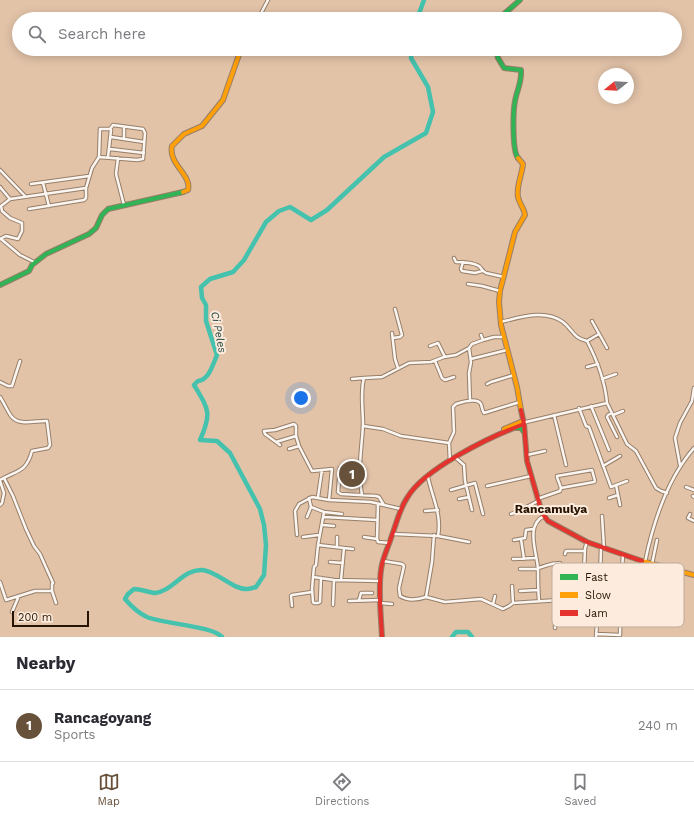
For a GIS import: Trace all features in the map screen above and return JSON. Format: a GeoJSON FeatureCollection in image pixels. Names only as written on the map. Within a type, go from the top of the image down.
{"type":"FeatureCollection","features":[{"type":"Feature","properties":{"kind":"main road"},"geometry":{"type":"LineString","coordinates":[[506,12],[520,0]]}},
{"type":"Feature","properties":{"kind":"main road"},"geometry":{"type":"LineString","coordinates":[[0,285],[14,279],[22,273],[29,271],[34,262],[48,253],[94,231],[105,212],[111,208],[179,194],[188,190],[185,177],[172,157],[171,149],[181,136],[202,126],[223,100],[238,56]]}},
{"type":"Feature","properties":{"kind":"main road"},"geometry":{"type":"LineString","coordinates":[[498,56],[504,68],[521,70],[522,75],[515,98],[514,142],[515,154],[523,164],[518,189],[519,199],[526,215],[516,229],[499,300],[501,322],[520,402],[527,454],[537,500],[544,516],[554,525],[587,542],[648,563]]}},
{"type":"Feature","properties":{"kind":"main road"},"geometry":{"type":"LineString","coordinates":[[514,426],[522,413]]}},
{"type":"Feature","properties":{"kind":"main road"},"geometry":{"type":"LineString","coordinates":[[382,637],[380,602],[381,569],[407,497],[419,483],[456,458],[500,432],[524,423]]}},
{"type":"Feature","properties":{"kind":"main road"},"geometry":{"type":"LineString","coordinates":[[514,426],[521,428],[524,432]]}},
{"type":"Feature","properties":{"kind":"main road"},"geometry":{"type":"LineString","coordinates":[[684,572],[694,575]]}},
{"type":"Feature","properties":{"kind":"street"},"geometry":{"type":"LineString","coordinates":[[262,12],[268,0]]}},
{"type":"Feature","properties":{"kind":"street"},"geometry":{"type":"LineString","coordinates":[[30,209],[84,200],[86,198],[86,188],[89,176],[99,157],[100,129],[110,129],[113,125],[144,130],[144,153],[143,158],[140,160],[99,157]]}},
{"type":"Feature","properties":{"kind":"street"},"geometry":{"type":"LineString","coordinates":[[124,127],[124,138]]}},
{"type":"Feature","properties":{"kind":"street"},"geometry":{"type":"LineString","coordinates":[[108,157],[111,137],[110,129]]}},
{"type":"Feature","properties":{"kind":"street"},"geometry":{"type":"LineString","coordinates":[[111,137],[144,142]]}},
{"type":"Feature","properties":{"kind":"street"},"geometry":{"type":"LineString","coordinates":[[110,149],[144,153]]}},
{"type":"Feature","properties":{"kind":"street"},"geometry":{"type":"LineString","coordinates":[[118,158],[116,174],[124,205]]}},
{"type":"Feature","properties":{"kind":"street"},"geometry":{"type":"LineString","coordinates":[[0,170],[26,196]]}},
{"type":"Feature","properties":{"kind":"street"},"geometry":{"type":"LineString","coordinates":[[31,184],[89,176]]}},
{"type":"Feature","properties":{"kind":"street"},"geometry":{"type":"LineString","coordinates":[[43,183],[49,206]]}},
{"type":"Feature","properties":{"kind":"street"},"geometry":{"type":"LineString","coordinates":[[0,187],[10,199]]}},
{"type":"Feature","properties":{"kind":"street"},"geometry":{"type":"LineString","coordinates":[[34,262],[20,255],[0,239],[6,236],[18,239],[22,231],[22,223],[10,218],[2,211],[2,206],[10,199],[86,188]]}},
{"type":"Feature","properties":{"kind":"street"},"geometry":{"type":"LineString","coordinates":[[454,258],[456,262],[463,262],[478,266],[486,273],[504,277]]}},
{"type":"Feature","properties":{"kind":"street"},"geometry":{"type":"LineString","coordinates":[[463,262],[461,269],[462,271],[475,273],[482,271]]}},
{"type":"Feature","properties":{"kind":"street"},"geometry":{"type":"LineString","coordinates":[[468,284],[500,291]]}},
{"type":"Feature","properties":{"kind":"street"},"geometry":{"type":"LineString","coordinates":[[393,338],[401,336],[401,330],[396,317],[395,309]]}},
{"type":"Feature","properties":{"kind":"street"},"geometry":{"type":"LineString","coordinates":[[501,322],[532,315],[547,316],[562,322],[580,339],[587,341],[598,364],[607,403],[627,444],[636,451],[656,488],[667,493]]}},
{"type":"Feature","properties":{"kind":"street"},"geometry":{"type":"LineString","coordinates":[[592,321],[607,348]]}},
{"type":"Feature","properties":{"kind":"street"},"geometry":{"type":"LineString","coordinates":[[392,334],[395,359],[398,368]]}},
{"type":"Feature","properties":{"kind":"street"},"geometry":{"type":"LineString","coordinates":[[587,341],[599,334]]}},
{"type":"Feature","properties":{"kind":"street"},"geometry":{"type":"LineString","coordinates":[[481,336],[483,340]]}},
{"type":"Feature","properties":{"kind":"street"},"geometry":{"type":"LineString","coordinates":[[352,379],[382,377],[409,363],[431,362],[456,355],[469,348],[472,344],[483,340],[494,337],[504,337]]}},
{"type":"Feature","properties":{"kind":"street"},"geometry":{"type":"LineString","coordinates":[[430,346],[438,343],[446,357]]}},
{"type":"Feature","properties":{"kind":"street"},"geometry":{"type":"LineString","coordinates":[[469,348],[471,358],[469,373],[470,401]]}},
{"type":"Feature","properties":{"kind":"street"},"geometry":{"type":"LineString","coordinates":[[471,358],[508,350]]}},
{"type":"Feature","properties":{"kind":"street"},"geometry":{"type":"LineString","coordinates":[[435,360],[442,378],[446,380],[454,377]]}},
{"type":"Feature","properties":{"kind":"street"},"geometry":{"type":"LineString","coordinates":[[0,382],[12,386],[20,361]]}},
{"type":"Feature","properties":{"kind":"street"},"geometry":{"type":"LineString","coordinates":[[587,367],[598,364]]}},
{"type":"Feature","properties":{"kind":"street"},"geometry":{"type":"LineString","coordinates":[[602,379],[616,374]]}},
{"type":"Feature","properties":{"kind":"street"},"geometry":{"type":"LineString","coordinates":[[488,384],[490,382],[514,375]]}},
{"type":"Feature","properties":{"kind":"street"},"geometry":{"type":"LineString","coordinates":[[362,495],[360,451],[363,426],[364,378]]}},
{"type":"Feature","properties":{"kind":"street"},"geometry":{"type":"LineString","coordinates":[[680,466],[675,438],[680,424],[692,401],[694,388]]}},
{"type":"Feature","properties":{"kind":"street"},"geometry":{"type":"LineString","coordinates":[[0,397],[11,416],[18,421],[27,422],[47,420],[50,445],[48,448],[32,451],[28,462],[22,469],[0,480],[4,493],[2,503],[0,505]]}},
{"type":"Feature","properties":{"kind":"street"},"geometry":{"type":"LineString","coordinates":[[450,462],[449,443],[454,432],[454,405],[470,401],[479,402],[484,413],[520,402]]}},
{"type":"Feature","properties":{"kind":"street"},"geometry":{"type":"LineString","coordinates":[[524,423],[580,408],[607,403]]}},
{"type":"Feature","properties":{"kind":"street"},"geometry":{"type":"LineString","coordinates":[[592,406],[609,450]]}},
{"type":"Feature","properties":{"kind":"street"},"geometry":{"type":"LineString","coordinates":[[580,408],[586,426],[589,428],[604,466],[610,487],[627,481]]}},
{"type":"Feature","properties":{"kind":"street"},"geometry":{"type":"LineString","coordinates":[[617,437],[607,417],[608,415],[623,411]]}},
{"type":"Feature","properties":{"kind":"street"},"geometry":{"type":"LineString","coordinates":[[554,415],[566,465]]}},
{"type":"Feature","properties":{"kind":"street"},"geometry":{"type":"LineString","coordinates":[[280,445],[265,434],[264,431],[275,430],[294,424],[296,426],[296,436],[299,446],[312,471],[332,469],[329,500]]}},
{"type":"Feature","properties":{"kind":"street"},"geometry":{"type":"LineString","coordinates":[[363,426],[382,429],[401,436],[449,443]]}},
{"type":"Feature","properties":{"kind":"street"},"geometry":{"type":"LineString","coordinates":[[276,442],[296,436]]}},
{"type":"Feature","properties":{"kind":"street"},"geometry":{"type":"LineString","coordinates":[[289,450],[299,446]]}},
{"type":"Feature","properties":{"kind":"street"},"geometry":{"type":"LineString","coordinates":[[645,562],[652,530],[667,493],[680,466],[694,448]]}},
{"type":"Feature","properties":{"kind":"street"},"geometry":{"type":"LineString","coordinates":[[527,454],[545,450]]}},
{"type":"Feature","properties":{"kind":"street"},"geometry":{"type":"LineString","coordinates":[[604,466],[620,456]]}},
{"type":"Feature","properties":{"kind":"street"},"geometry":{"type":"LineString","coordinates":[[456,458],[464,465],[466,486],[472,510]]}},
{"type":"Feature","properties":{"kind":"street"},"geometry":{"type":"LineString","coordinates":[[340,468],[338,492],[341,494],[378,496],[384,505]]}},
{"type":"Feature","properties":{"kind":"street"},"geometry":{"type":"LineString","coordinates":[[318,497],[322,470]]}},
{"type":"Feature","properties":{"kind":"street"},"geometry":{"type":"LineString","coordinates":[[512,514],[537,500],[560,491],[561,488],[594,482],[592,470],[557,476],[561,488]]}},
{"type":"Feature","properties":{"kind":"street"},"geometry":{"type":"LineString","coordinates":[[428,476],[438,510],[440,523],[438,536]]}},
{"type":"Feature","properties":{"kind":"street"},"geometry":{"type":"LineString","coordinates":[[488,486],[531,476]]}},
{"type":"Feature","properties":{"kind":"street"},"geometry":{"type":"LineString","coordinates":[[4,478],[13,496],[23,524],[34,546],[40,554],[53,583],[52,592],[56,603]]}},
{"type":"Feature","properties":{"kind":"street"},"geometry":{"type":"LineString","coordinates":[[451,490],[475,484],[483,514]]}},
{"type":"Feature","properties":{"kind":"street"},"geometry":{"type":"LineString","coordinates":[[616,485],[620,505]]}},
{"type":"Feature","properties":{"kind":"street"},"geometry":{"type":"LineString","coordinates":[[686,487],[694,490]]}},
{"type":"Feature","properties":{"kind":"street"},"geometry":{"type":"LineString","coordinates":[[609,498],[618,495]]}},
{"type":"Feature","properties":{"kind":"street"},"geometry":{"type":"LineString","coordinates":[[297,535],[295,511],[299,504],[309,498],[318,497],[329,500],[352,500],[402,509]]}},
{"type":"Feature","properties":{"kind":"street"},"geometry":{"type":"LineString","coordinates":[[459,499],[469,497]]}},
{"type":"Feature","properties":{"kind":"street"},"geometry":{"type":"LineString","coordinates":[[307,517],[312,507],[309,498]]}},
{"type":"Feature","properties":{"kind":"street"},"geometry":{"type":"LineString","coordinates":[[377,539],[378,504]]}},
{"type":"Feature","properties":{"kind":"street"},"geometry":{"type":"LineString","coordinates":[[312,507],[324,512],[342,514]]}},
{"type":"Feature","properties":{"kind":"street"},"geometry":{"type":"LineString","coordinates":[[425,511],[438,510]]}},
{"type":"Feature","properties":{"kind":"street"},"geometry":{"type":"LineString","coordinates":[[321,578],[319,603],[313,602],[312,592],[314,567],[316,565],[319,535],[324,512]]}},
{"type":"Feature","properties":{"kind":"street"},"geometry":{"type":"LineString","coordinates":[[690,514],[688,518],[694,521]]}},
{"type":"Feature","properties":{"kind":"street"},"geometry":{"type":"LineString","coordinates":[[539,600],[538,569],[535,558],[533,529],[538,520],[544,516]]}},
{"type":"Feature","properties":{"kind":"street"},"geometry":{"type":"LineString","coordinates":[[601,563],[603,548],[602,516]]}},
{"type":"Feature","properties":{"kind":"street"},"geometry":{"type":"LineString","coordinates":[[324,517],[377,520]]}},
{"type":"Feature","properties":{"kind":"street"},"geometry":{"type":"LineString","coordinates":[[322,525],[334,526]]}},
{"type":"Feature","properties":{"kind":"street"},"geometry":{"type":"LineString","coordinates":[[514,540],[525,538],[527,529],[533,529]]}},
{"type":"Feature","properties":{"kind":"street"},"geometry":{"type":"LineString","coordinates":[[394,534],[434,535],[469,542]]}},
{"type":"Feature","properties":{"kind":"street"},"geometry":{"type":"LineString","coordinates":[[304,537],[319,535]]}},
{"type":"Feature","properties":{"kind":"street"},"geometry":{"type":"LineString","coordinates":[[426,597],[432,562],[434,535]]}},
{"type":"Feature","properties":{"kind":"street"},"geometry":{"type":"LineString","coordinates":[[336,547],[337,537]]}},
{"type":"Feature","properties":{"kind":"street"},"geometry":{"type":"LineString","coordinates":[[364,537],[377,539],[378,542],[390,543]]}},
{"type":"Feature","properties":{"kind":"street"},"geometry":{"type":"LineString","coordinates":[[522,539],[524,559]]}},
{"type":"Feature","properties":{"kind":"street"},"geometry":{"type":"LineString","coordinates":[[652,563],[657,540]]}},
{"type":"Feature","properties":{"kind":"street"},"geometry":{"type":"LineString","coordinates":[[584,563],[587,542]]}},
{"type":"Feature","properties":{"kind":"street"},"geometry":{"type":"LineString","coordinates":[[318,545],[353,549]]}},
{"type":"Feature","properties":{"kind":"street"},"geometry":{"type":"LineString","coordinates":[[341,580],[344,548]]}},
{"type":"Feature","properties":{"kind":"street"},"geometry":{"type":"LineString","coordinates":[[565,554],[566,551],[585,551]]}},
{"type":"Feature","properties":{"kind":"street"},"geometry":{"type":"LineString","coordinates":[[622,563],[623,554]]}},
{"type":"Feature","properties":{"kind":"street"},"geometry":{"type":"LineString","coordinates":[[513,559],[535,558]]}},
{"type":"Feature","properties":{"kind":"street"},"geometry":{"type":"LineString","coordinates":[[383,561],[402,564],[404,566],[399,588],[401,598],[414,600],[426,597],[449,602],[478,599],[503,609],[513,602],[552,599]]}},
{"type":"Feature","properties":{"kind":"street"},"geometry":{"type":"LineString","coordinates":[[330,562],[343,563]]}},
{"type":"Feature","properties":{"kind":"street"},"geometry":{"type":"LineString","coordinates":[[520,569],[538,569],[552,564]]}},
{"type":"Feature","properties":{"kind":"street"},"geometry":{"type":"LineString","coordinates":[[313,577],[334,580],[380,581]]}},
{"type":"Feature","properties":{"kind":"street"},"geometry":{"type":"LineString","coordinates":[[332,605],[334,580]]}},
{"type":"Feature","properties":{"kind":"street"},"geometry":{"type":"LineString","coordinates":[[0,582],[6,600],[35,591],[52,592]]}},
{"type":"Feature","properties":{"kind":"street"},"geometry":{"type":"LineString","coordinates":[[512,586],[513,602]]}},
{"type":"Feature","properties":{"kind":"street"},"geometry":{"type":"LineString","coordinates":[[520,591],[538,590]]}},
{"type":"Feature","properties":{"kind":"street"},"geometry":{"type":"LineString","coordinates":[[292,606],[292,595],[312,592]]}},
{"type":"Feature","properties":{"kind":"street"},"geometry":{"type":"LineString","coordinates":[[359,600],[361,593],[372,593]]}},
{"type":"Feature","properties":{"kind":"street"},"geometry":{"type":"LineString","coordinates":[[493,604],[495,596]]}},
{"type":"Feature","properties":{"kind":"street"},"geometry":{"type":"LineString","coordinates":[[12,612],[18,597]]}},
{"type":"Feature","properties":{"kind":"street"},"geometry":{"type":"LineString","coordinates":[[349,601],[359,600],[392,604]]}},
{"type":"Feature","properties":{"kind":"street"},"geometry":{"type":"LineString","coordinates":[[596,635],[619,636],[620,627]]}},
{"type":"Feature","properties":{"kind":"waterway","name":"Ci Peles"},"geometry":{"type":"LineString","coordinates":[[420,12],[424,0]]}},
{"type":"Feature","properties":{"kind":"waterway","name":"Ci Peles"},"geometry":{"type":"LineString","coordinates":[[222,637],[209,630],[147,617],[135,609],[125,599],[134,589],[155,593],[167,588],[184,576],[195,571],[208,571],[242,589],[256,587],[264,575],[266,545],[264,525],[260,509],[230,453],[217,441],[200,440],[206,424],[207,412],[206,406],[194,385],[208,375],[217,355],[206,321],[206,305],[202,298],[201,287],[210,279],[233,272],[244,260],[266,222],[279,211],[290,207],[311,220],[327,210],[384,157],[426,133],[433,112],[428,87],[411,56]]}},
{"type":"Feature","properties":{"kind":"waterway","name":"Ci Peles"},"geometry":{"type":"LineString","coordinates":[[452,637],[456,632],[468,632],[472,637]]}},
{"type":"Feature","properties":{"kind":"traffic: fast"},"geometry":{"type":"LineString","coordinates":[[506,12],[520,0]]}},
{"type":"Feature","properties":{"kind":"traffic: fast"},"geometry":{"type":"LineString","coordinates":[[498,56],[504,68],[521,70],[520,82],[515,101],[513,122],[515,148],[518,158]]}},
{"type":"Feature","properties":{"kind":"traffic: fast"},"geometry":{"type":"LineString","coordinates":[[0,285],[29,271],[32,265],[46,254],[89,234],[96,228],[102,215],[108,209],[183,192]]}},
{"type":"Feature","properties":{"kind":"traffic: fast"},"geometry":{"type":"LineString","coordinates":[[516,428],[521,428],[524,432]]}},
{"type":"Feature","properties":{"kind":"traffic: slow"},"geometry":{"type":"LineString","coordinates":[[183,192],[188,190],[187,179],[173,158],[172,146],[184,134],[202,126],[223,100],[239,56]]}},
{"type":"Feature","properties":{"kind":"traffic: slow"},"geometry":{"type":"LineString","coordinates":[[518,158],[523,164],[518,197],[525,215],[515,232],[500,291],[499,302],[501,325],[517,387],[521,410]]}},
{"type":"Feature","properties":{"kind":"traffic: slow"},"geometry":{"type":"LineString","coordinates":[[504,429],[523,421]]}},
{"type":"Feature","properties":{"kind":"traffic: slow"},"geometry":{"type":"LineString","coordinates":[[642,561],[649,563]]}},
{"type":"Feature","properties":{"kind":"traffic: slow"},"geometry":{"type":"LineString","coordinates":[[684,572],[694,575]]}},
{"type":"Feature","properties":{"kind":"traffic: jam"},"geometry":{"type":"LineString","coordinates":[[382,637],[380,595],[382,566],[400,513],[407,498],[428,475],[460,454],[495,436],[524,424],[521,410]]}},
{"type":"Feature","properties":{"kind":"traffic: jam"},"geometry":{"type":"LineString","coordinates":[[524,424],[527,461],[542,513],[548,521],[587,542],[642,561]]}},
{"type":"Feature","properties":{"kind":"place","name":"Rancagoyang"},"geometry":{"type":"Point","coordinates":[352,474]}},
{"type":"Feature","properties":{"kind":"district","name":"Rancamulya"},"geometry":{"type":"Point","coordinates":[551,509]}}]}
